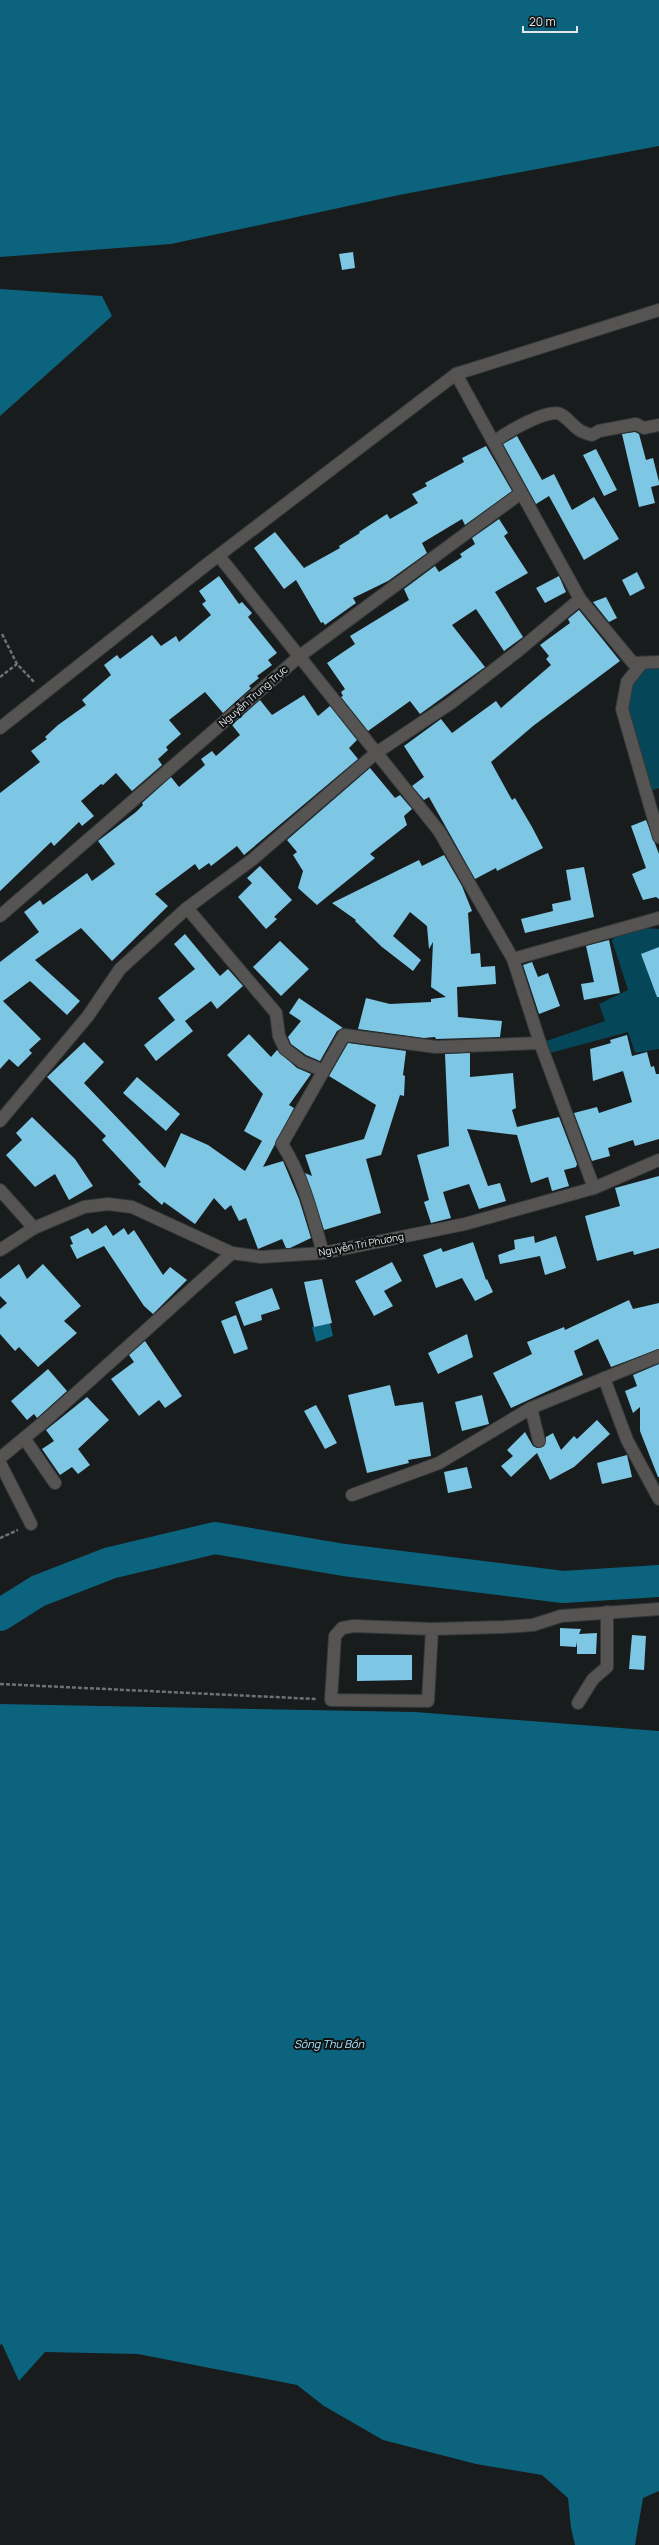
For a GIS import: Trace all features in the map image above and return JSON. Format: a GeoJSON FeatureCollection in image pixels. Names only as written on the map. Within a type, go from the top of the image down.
{"type":"FeatureCollection","features":[{"type":"Feature","properties":{"kind":"street"},"geometry":{"type":"LineString","coordinates":[[0,728],[219,556],[456,374],[659,310]]}},
{"type":"Feature","properties":{"kind":"street"},"geometry":{"type":"LineString","coordinates":[[456,374],[495,441],[521,493],[580,599],[633,663],[659,662]]}},
{"type":"Feature","properties":{"kind":"street"},"geometry":{"type":"LineString","coordinates":[[495,441],[543,415],[555,412],[562,415],[574,429],[592,435],[599,430],[636,424],[644,428],[659,425]]}},
{"type":"Feature","properties":{"kind":"street","name":"Nguyễn Trung Trực"},"geometry":{"type":"LineString","coordinates":[[0,916],[301,655],[521,493]]}},
{"type":"Feature","properties":{"kind":"street"},"geometry":{"type":"LineString","coordinates":[[219,556],[301,655],[376,753],[439,831],[513,959],[540,1043],[594,1188]]}},
{"type":"Feature","properties":{"kind":"street"},"geometry":{"type":"LineString","coordinates":[[0,1121],[88,1016],[120,969],[187,908],[253,859],[376,753],[450,702],[518,651],[580,599]]}},
{"type":"Feature","properties":{"kind":"street"},"geometry":{"type":"LineString","coordinates":[[642,663],[627,682],[622,709],[659,837]]}},
{"type":"Feature","properties":{"kind":"street"},"geometry":{"type":"LineString","coordinates":[[187,908],[276,1013],[279,1036],[285,1049],[302,1062],[322,1070]]}},
{"type":"Feature","properties":{"kind":"street"},"geometry":{"type":"LineString","coordinates":[[513,959],[659,918]]}},
{"type":"Feature","properties":{"kind":"street"},"geometry":{"type":"LineString","coordinates":[[323,1253],[310,1205],[296,1166],[282,1144],[322,1070],[344,1035],[436,1047],[540,1043]]}},
{"type":"Feature","properties":{"kind":"street","name":"Nguyễn Tri Phương"},"geometry":{"type":"LineString","coordinates":[[0,1250],[34,1228],[84,1207],[108,1204],[132,1208],[232,1253],[260,1257],[323,1253],[465,1224],[594,1188],[659,1160]]}},
{"type":"Feature","properties":{"kind":"street"},"geometry":{"type":"LineString","coordinates":[[0,1190],[34,1228]]}},
{"type":"Feature","properties":{"kind":"street"},"geometry":{"type":"LineString","coordinates":[[0,1458],[232,1253]]}},
{"type":"Feature","properties":{"kind":"street"},"geometry":{"type":"LineString","coordinates":[[352,1495],[439,1463],[531,1408],[659,1356]]}},
{"type":"Feature","properties":{"kind":"street"},"geometry":{"type":"LineString","coordinates":[[604,1378],[627,1440],[659,1498]]}},
{"type":"Feature","properties":{"kind":"street"},"geometry":{"type":"LineString","coordinates":[[531,1408],[539,1441]]}},
{"type":"Feature","properties":{"kind":"street"},"geometry":{"type":"LineString","coordinates":[[24,1438],[55,1483]]}},
{"type":"Feature","properties":{"kind":"street"},"geometry":{"type":"LineString","coordinates":[[0,1463],[31,1524]]}},
{"type":"Feature","properties":{"kind":"street"},"geometry":{"type":"LineString","coordinates":[[432,1629],[428,1701],[331,1700],[335,1636],[342,1628],[354,1626],[432,1629],[533,1625],[561,1616],[659,1609]]}},
{"type":"Feature","properties":{"kind":"street"},"geometry":{"type":"LineString","coordinates":[[578,1703],[593,1679],[607,1667],[607,1612]]}},
{"type":"Feature","properties":{"kind":"path"},"geometry":{"type":"LineString","coordinates":[[2,634],[17,664],[44,694]]}},
{"type":"Feature","properties":{"kind":"path"},"geometry":{"type":"LineString","coordinates":[[0,678],[17,664]]}},
{"type":"Feature","properties":{"kind":"path"},"geometry":{"type":"LineString","coordinates":[[0,1538],[31,1524]]}},
{"type":"Feature","properties":{"kind":"path"},"geometry":{"type":"LineString","coordinates":[[0,1684],[331,1700]]}},
{"type":"Feature","properties":{"kind":"shaded area"},"geometry":{"type":"Polygon","coordinates":[[[659,665],[659,788],[651,791],[622,709],[636,670],[659,665]]]}},
{"type":"Feature","properties":{"kind":"shaded area"},"geometry":{"type":"Polygon","coordinates":[[[625,927],[659,929],[659,1049],[635,1053],[628,1032],[550,1053],[540,1043],[605,1021],[599,1004],[628,990],[612,940],[625,927]]]}},
{"type":"Feature","properties":{"kind":"water"},"geometry":{"type":"Polygon","coordinates":[[[0,0],[659,0],[659,146],[399,195],[171,244],[0,257],[0,0]]]}},
{"type":"Feature","properties":{"kind":"water"},"geometry":{"type":"Polygon","coordinates":[[[0,289],[102,296],[112,316],[0,416],[0,289]]]}},
{"type":"Feature","properties":{"kind":"water"},"geometry":{"type":"Polygon","coordinates":[[[330,1323],[333,1336],[316,1342],[312,1327],[330,1323]]]}},
{"type":"Feature","properties":{"kind":"water","name":"Sông Thu Bồn"},"geometry":{"type":"Polygon","coordinates":[[[0,1704],[415,1712],[659,1731],[659,2491],[643,2498],[635,2545],[575,2545],[571,2528],[568,2498],[542,2475],[476,2464],[383,2440],[324,2406],[297,2385],[138,2354],[45,2352],[19,2381],[2,2344],[0,2345],[0,1704]]]}},
{"type":"Feature","properties":{"kind":"building"},"geometry":{"type":"Polygon","coordinates":[[[353,252],[355,268],[342,270],[339,254],[353,252]]]}},
{"type":"Feature","properties":{"kind":"building"},"geometry":{"type":"Polygon","coordinates":[[[635,432],[639,434],[646,460],[653,458],[659,482],[659,485],[651,487],[655,503],[639,507],[622,434],[635,432]]]}},
{"type":"Feature","properties":{"kind":"building"},"geometry":{"type":"Polygon","coordinates":[[[517,436],[542,480],[554,474],[572,510],[594,497],[619,539],[584,560],[549,496],[536,504],[503,444],[517,436]]]}},
{"type":"Feature","properties":{"kind":"building"},"geometry":{"type":"Polygon","coordinates":[[[486,446],[512,491],[465,525],[462,519],[422,543],[427,553],[388,581],[353,598],[356,603],[325,625],[323,622],[321,623],[296,580],[284,589],[254,548],[275,532],[304,568],[340,548],[339,546],[387,514],[390,519],[418,503],[412,494],[427,486],[425,483],[464,462],[462,458],[486,446]]]}},
{"type":"Feature","properties":{"kind":"building"},"geometry":{"type":"Polygon","coordinates":[[[596,449],[617,490],[604,496],[583,455],[596,449]]]}},
{"type":"Feature","properties":{"kind":"building"},"geometry":{"type":"Polygon","coordinates":[[[499,519],[508,533],[504,536],[528,573],[495,592],[523,637],[504,651],[476,609],[452,625],[485,667],[420,714],[410,701],[368,731],[341,697],[343,696],[341,692],[345,689],[327,663],[355,644],[350,636],[409,600],[404,589],[435,566],[439,572],[462,557],[460,554],[475,544],[472,538],[499,519]]]}},
{"type":"Feature","properties":{"kind":"building"},"geometry":{"type":"Polygon","coordinates":[[[637,572],[645,588],[630,596],[622,580],[637,572]]]}},
{"type":"Feature","properties":{"kind":"building"},"geometry":{"type":"Polygon","coordinates":[[[219,576],[239,604],[242,602],[252,613],[248,617],[277,653],[268,660],[272,665],[257,676],[259,678],[249,686],[251,688],[223,713],[205,692],[169,720],[181,734],[166,747],[168,750],[158,759],[162,765],[132,791],[116,773],[103,785],[101,784],[81,801],[94,816],[82,826],[79,822],[54,846],[51,842],[0,891],[0,793],[40,762],[31,751],[47,739],[45,737],[58,725],[86,705],[82,700],[111,675],[104,665],[117,655],[120,659],[152,635],[161,646],[176,636],[179,642],[211,615],[202,604],[206,601],[199,591],[219,576]]]}},
{"type":"Feature","properties":{"kind":"building"},"geometry":{"type":"Polygon","coordinates":[[[559,576],[566,592],[545,603],[536,588],[559,576]]]}},
{"type":"Feature","properties":{"kind":"building"},"geometry":{"type":"Polygon","coordinates":[[[606,597],[617,618],[609,622],[593,602],[606,597]]]}},
{"type":"Feature","properties":{"kind":"building"},"geometry":{"type":"Polygon","coordinates":[[[579,610],[620,661],[533,726],[491,762],[512,800],[515,798],[543,848],[497,871],[496,868],[475,879],[429,797],[424,800],[412,786],[424,777],[404,746],[441,719],[452,733],[496,701],[501,708],[551,665],[546,659],[549,656],[540,645],[570,623],[568,619],[579,610]]]}},
{"type":"Feature","properties":{"kind":"building"},"geometry":{"type":"Polygon","coordinates":[[[304,695],[318,716],[330,706],[357,740],[349,748],[358,759],[244,855],[237,846],[211,866],[209,863],[199,870],[195,864],[155,894],[168,906],[112,961],[81,928],[35,960],[80,1001],[67,1015],[30,981],[3,1001],[41,1039],[29,1050],[32,1053],[18,1067],[9,1059],[0,1069],[0,962],[39,932],[24,912],[40,900],[43,905],[87,873],[92,881],[115,864],[98,841],[136,812],[143,805],[142,803],[171,777],[179,787],[205,765],[201,759],[212,751],[216,756],[240,735],[232,725],[260,700],[272,715],[304,695]]]}},
{"type":"Feature","properties":{"kind":"building"},"geometry":{"type":"Polygon","coordinates":[[[370,768],[395,798],[400,795],[412,809],[404,816],[407,825],[370,854],[375,858],[317,905],[298,888],[303,871],[293,855],[297,852],[287,840],[370,768]]]}},
{"type":"Feature","properties":{"kind":"building"},"geometry":{"type":"Polygon","coordinates":[[[646,820],[659,854],[659,899],[656,897],[643,900],[632,874],[646,868],[631,826],[646,820]]]}},
{"type":"Feature","properties":{"kind":"building"},"geometry":{"type":"Polygon","coordinates":[[[444,855],[462,886],[472,911],[468,913],[471,954],[480,953],[481,967],[495,966],[496,984],[457,987],[458,1017],[502,1021],[500,1037],[436,1039],[435,1037],[424,1038],[358,1029],[366,998],[390,1004],[431,1002],[431,999],[446,997],[431,987],[433,942],[429,949],[427,926],[410,912],[393,936],[421,960],[413,971],[382,947],[355,921],[356,920],[332,903],[419,860],[422,866],[444,855]]]}},
{"type":"Feature","properties":{"kind":"building"},"geometry":{"type":"Polygon","coordinates":[[[260,866],[292,900],[274,917],[277,919],[266,929],[238,897],[252,883],[247,878],[260,866]]]}},
{"type":"Feature","properties":{"kind":"building"},"geometry":{"type":"Polygon","coordinates":[[[584,867],[594,917],[525,933],[521,919],[553,911],[552,904],[571,900],[566,870],[584,867]]]}},
{"type":"Feature","properties":{"kind":"building"},"geometry":{"type":"Polygon","coordinates":[[[185,934],[220,976],[228,969],[243,986],[217,1009],[211,1001],[185,1021],[193,1031],[156,1061],[144,1045],[175,1020],[158,998],[195,969],[174,944],[185,934]]]}},
{"type":"Feature","properties":{"kind":"building"},"geometry":{"type":"Polygon","coordinates":[[[609,940],[620,993],[584,1000],[581,984],[594,982],[586,946],[609,940]]]}},
{"type":"Feature","properties":{"kind":"building"},"geometry":{"type":"Polygon","coordinates":[[[280,941],[309,969],[281,996],[253,967],[280,941]]]}},
{"type":"Feature","properties":{"kind":"building"},"geometry":{"type":"Polygon","coordinates":[[[659,947],[659,997],[657,997],[641,954],[659,947]]]}},
{"type":"Feature","properties":{"kind":"building"},"geometry":{"type":"Polygon","coordinates":[[[532,962],[538,977],[548,973],[560,1006],[539,1014],[523,965],[532,962]]]}},
{"type":"Feature","properties":{"kind":"building"},"geometry":{"type":"Polygon","coordinates":[[[299,998],[343,1028],[337,1031],[320,1061],[306,1055],[291,1044],[288,1037],[301,1021],[289,1013],[299,998]]]}},
{"type":"Feature","properties":{"kind":"building"},"geometry":{"type":"Polygon","coordinates":[[[249,1034],[271,1057],[277,1050],[297,1068],[311,1074],[289,1105],[294,1108],[263,1167],[283,1161],[299,1199],[311,1238],[290,1248],[286,1248],[282,1239],[258,1249],[246,1218],[239,1221],[231,1205],[225,1210],[214,1198],[195,1224],[164,1202],[162,1205],[138,1184],[141,1182],[102,1140],[106,1136],[47,1077],[84,1042],[104,1062],[84,1083],[165,1168],[181,1133],[208,1145],[245,1171],[262,1141],[244,1131],[263,1094],[227,1055],[249,1034]]]}},
{"type":"Feature","properties":{"kind":"building"},"geometry":{"type":"Polygon","coordinates":[[[627,1035],[632,1056],[647,1052],[651,1067],[654,1066],[656,1074],[659,1074],[659,1139],[635,1146],[633,1140],[608,1148],[610,1156],[592,1161],[574,1113],[597,1107],[599,1113],[632,1102],[623,1071],[593,1081],[590,1049],[611,1043],[610,1040],[627,1035]]]}},
{"type":"Feature","properties":{"kind":"building"},"geometry":{"type":"Polygon","coordinates":[[[348,1043],[406,1051],[403,1075],[405,1076],[404,1096],[400,1095],[381,1155],[366,1159],[381,1213],[324,1230],[305,1173],[312,1176],[305,1155],[364,1139],[376,1105],[329,1076],[348,1043]]]}},
{"type":"Feature","properties":{"kind":"building"},"geometry":{"type":"Polygon","coordinates":[[[470,1053],[470,1077],[513,1073],[516,1108],[512,1110],[517,1127],[559,1117],[577,1164],[576,1167],[564,1170],[569,1186],[552,1191],[548,1177],[531,1183],[517,1135],[467,1129],[488,1186],[500,1183],[506,1201],[479,1209],[469,1184],[443,1192],[451,1218],[431,1223],[424,1202],[429,1200],[417,1155],[449,1146],[445,1054],[470,1053]]]}},
{"type":"Feature","properties":{"kind":"building"},"geometry":{"type":"Polygon","coordinates":[[[137,1077],[180,1114],[166,1131],[123,1093],[137,1077]]]}},
{"type":"Feature","properties":{"kind":"building"},"geometry":{"type":"Polygon","coordinates":[[[32,1117],[75,1159],[93,1186],[69,1200],[55,1174],[35,1187],[6,1155],[22,1140],[16,1133],[32,1117]]]}},
{"type":"Feature","properties":{"kind":"building"},"geometry":{"type":"Polygon","coordinates":[[[659,1176],[659,1248],[634,1255],[633,1251],[597,1261],[585,1216],[620,1206],[615,1188],[659,1176]]]}},
{"type":"Feature","properties":{"kind":"building"},"geometry":{"type":"Polygon","coordinates":[[[106,1225],[113,1236],[124,1228],[128,1235],[134,1230],[163,1275],[170,1267],[187,1280],[153,1314],[144,1306],[104,1246],[77,1259],[70,1245],[73,1244],[70,1237],[88,1228],[92,1234],[106,1225]]]}},
{"type":"Feature","properties":{"kind":"building"},"geometry":{"type":"Polygon","coordinates":[[[534,1236],[535,1243],[556,1236],[566,1268],[545,1275],[540,1256],[500,1264],[498,1255],[515,1249],[514,1240],[534,1236]]]}},
{"type":"Feature","properties":{"kind":"building"},"geometry":{"type":"Polygon","coordinates":[[[473,1242],[486,1280],[487,1279],[493,1292],[475,1301],[462,1278],[436,1288],[423,1255],[441,1248],[443,1252],[473,1242]]]}},
{"type":"Feature","properties":{"kind":"building"},"geometry":{"type":"Polygon","coordinates":[[[392,1262],[402,1281],[384,1291],[393,1306],[374,1316],[355,1281],[392,1262]]]}},
{"type":"Feature","properties":{"kind":"building"},"geometry":{"type":"Polygon","coordinates":[[[19,1264],[27,1279],[43,1264],[81,1306],[64,1321],[77,1333],[38,1367],[19,1347],[15,1351],[0,1334],[0,1309],[7,1303],[0,1296],[0,1279],[19,1264]]]}},
{"type":"Feature","properties":{"kind":"building"},"geometry":{"type":"Polygon","coordinates":[[[322,1279],[332,1323],[314,1327],[304,1282],[322,1279]]]}},
{"type":"Feature","properties":{"kind":"building"},"geometry":{"type":"Polygon","coordinates":[[[272,1288],[280,1309],[261,1315],[262,1320],[244,1326],[235,1302],[272,1288]]]}},
{"type":"Feature","properties":{"kind":"building"},"geometry":{"type":"Polygon","coordinates":[[[629,1300],[633,1309],[659,1303],[659,1349],[611,1367],[598,1339],[574,1351],[583,1375],[511,1408],[493,1373],[532,1354],[527,1342],[564,1327],[565,1330],[629,1300]]]}},
{"type":"Feature","properties":{"kind":"building"},"geometry":{"type":"Polygon","coordinates":[[[236,1315],[248,1349],[234,1354],[221,1321],[236,1315]]]}},
{"type":"Feature","properties":{"kind":"building"},"geometry":{"type":"Polygon","coordinates":[[[467,1334],[473,1357],[438,1374],[428,1353],[467,1334]]]}},
{"type":"Feature","properties":{"kind":"building"},"geometry":{"type":"Polygon","coordinates":[[[145,1341],[182,1396],[165,1408],[159,1400],[139,1416],[111,1379],[134,1362],[129,1355],[145,1341]]]}},
{"type":"Feature","properties":{"kind":"building"},"geometry":{"type":"Polygon","coordinates":[[[659,1364],[658,1477],[640,1431],[640,1407],[633,1413],[625,1391],[637,1386],[633,1375],[659,1364]]]}},
{"type":"Feature","properties":{"kind":"building"},"geometry":{"type":"Polygon","coordinates":[[[48,1369],[67,1391],[37,1418],[34,1414],[27,1420],[11,1401],[48,1369]]]}},
{"type":"Feature","properties":{"kind":"building"},"geometry":{"type":"Polygon","coordinates":[[[390,1385],[395,1406],[423,1402],[431,1456],[408,1460],[409,1463],[367,1473],[348,1395],[390,1385]]]}},
{"type":"Feature","properties":{"kind":"building"},"geometry":{"type":"Polygon","coordinates":[[[482,1395],[489,1424],[462,1431],[455,1402],[482,1395]]]}},
{"type":"Feature","properties":{"kind":"building"},"geometry":{"type":"Polygon","coordinates":[[[87,1397],[109,1420],[78,1449],[90,1465],[78,1474],[72,1467],[60,1475],[42,1449],[54,1441],[46,1430],[87,1397]]]}},
{"type":"Feature","properties":{"kind":"building"},"geometry":{"type":"Polygon","coordinates":[[[316,1405],[337,1443],[325,1449],[304,1411],[316,1405]]]}},
{"type":"Feature","properties":{"kind":"building"},"geometry":{"type":"Polygon","coordinates":[[[597,1420],[610,1434],[574,1467],[550,1480],[537,1453],[511,1477],[501,1466],[513,1456],[507,1450],[525,1432],[533,1446],[537,1448],[544,1446],[546,1437],[553,1433],[561,1450],[574,1436],[577,1439],[597,1420]]]}},
{"type":"Feature","properties":{"kind":"building"},"geometry":{"type":"Polygon","coordinates":[[[627,1455],[632,1477],[602,1484],[597,1463],[627,1455]]]}},
{"type":"Feature","properties":{"kind":"building"},"geometry":{"type":"Polygon","coordinates":[[[467,1467],[472,1488],[448,1493],[444,1472],[467,1467]]]}},
{"type":"Feature","properties":{"kind":"building"},"geometry":{"type":"Polygon","coordinates":[[[560,1628],[581,1629],[579,1634],[597,1633],[596,1654],[577,1654],[577,1642],[576,1647],[560,1646],[560,1628]]]}},
{"type":"Feature","properties":{"kind":"building"},"geometry":{"type":"Polygon","coordinates":[[[632,1635],[646,1636],[644,1670],[629,1669],[632,1635]]]}},
{"type":"Feature","properties":{"kind":"building"},"geometry":{"type":"Polygon","coordinates":[[[357,1655],[412,1655],[412,1680],[357,1681],[357,1655]]]}},
{"type":"Feature","properties":{"kind":"waterway"},"geometry":{"type":"LineString","coordinates":[[0,1615],[38,1591],[110,1563],[215,1538],[344,1560],[563,1587],[659,1581]]}}]}
